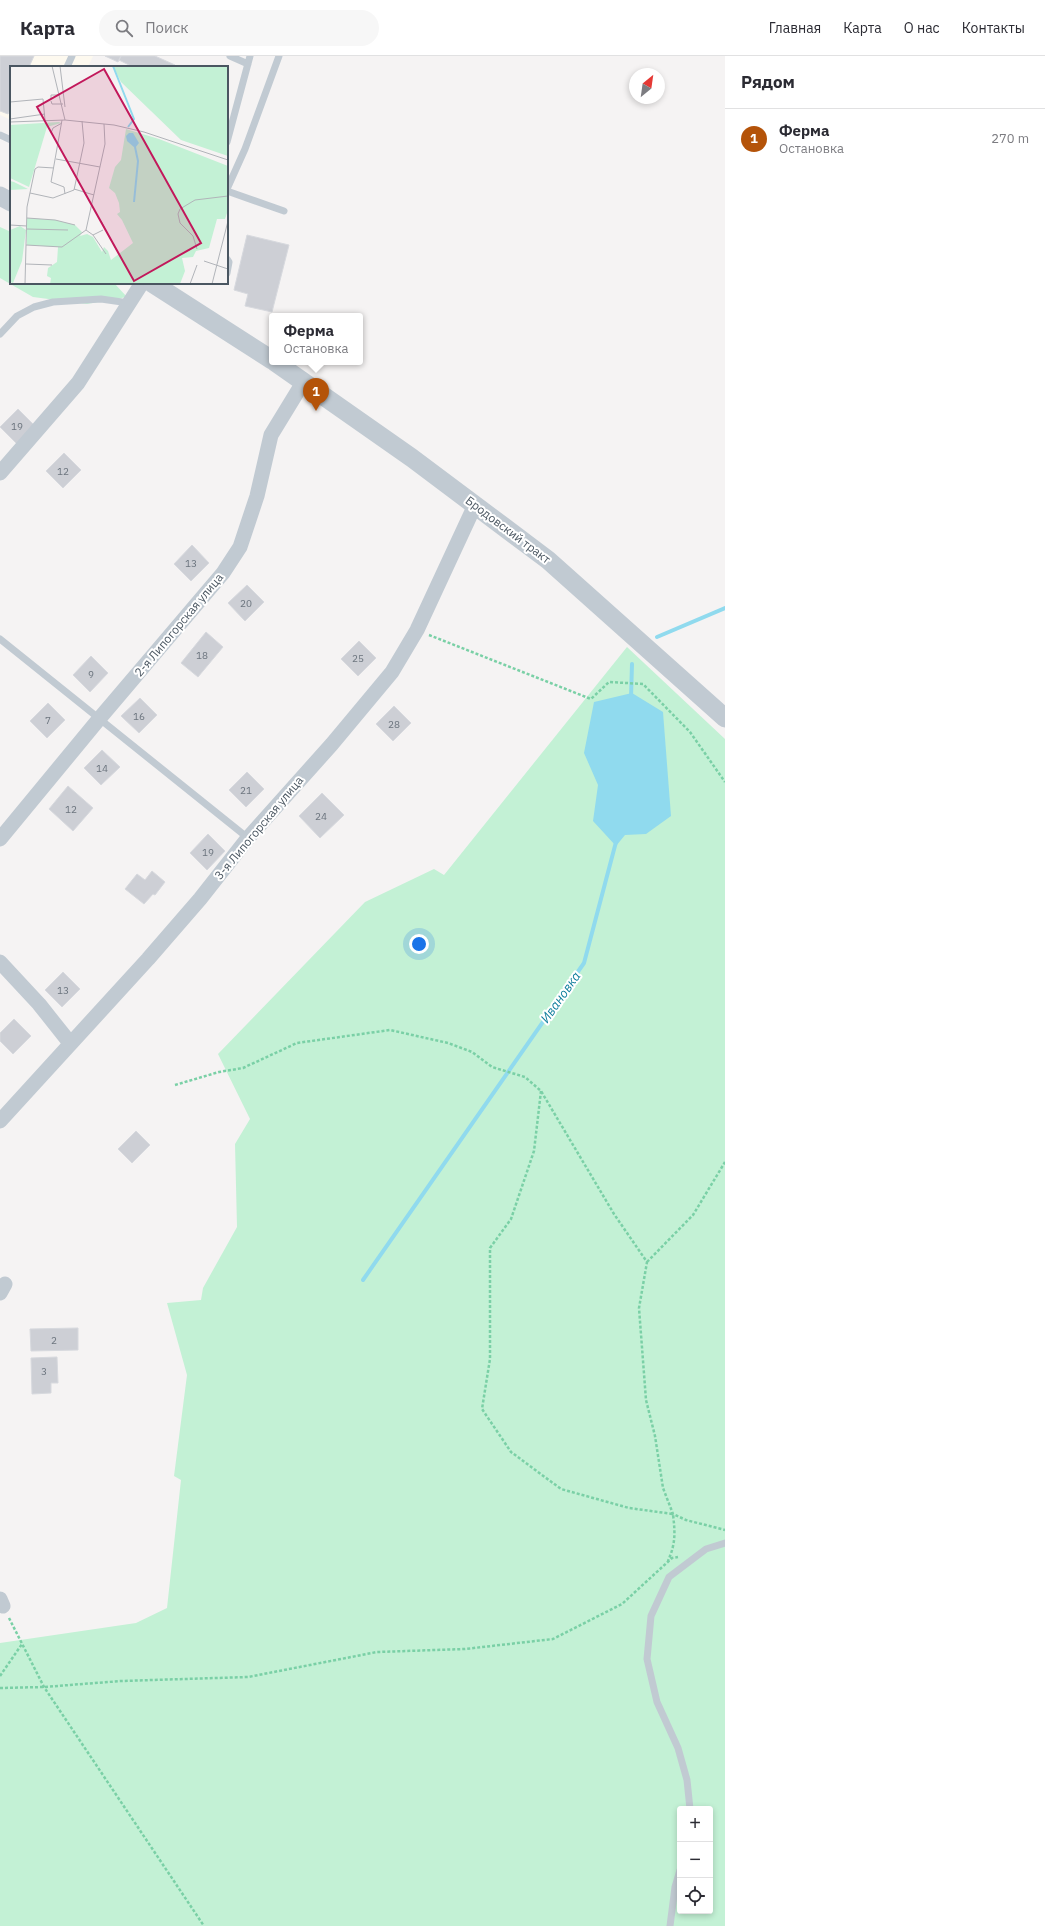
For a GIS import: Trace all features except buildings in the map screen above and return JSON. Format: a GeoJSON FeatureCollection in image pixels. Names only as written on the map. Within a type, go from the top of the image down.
{"type":"FeatureCollection","features":[{"type":"Feature","properties":{"kind":"street"},"geometry":{"type":"LineString","coordinates":[[0,473],[78,383],[141,284]]}},
{"type":"Feature","properties":{"kind":"street"},"geometry":{"type":"LineString","coordinates":[[154,284],[172,291],[269,358]]}},
{"type":"Feature","properties":{"kind":"street","name":"Бродовский тракт"},"geometry":{"type":"LineString","coordinates":[[280,365],[304,381],[475,505],[548,560],[725,718]]}},
{"type":"Feature","properties":{"kind":"street","name":"2-я Липогорская улица"},"geometry":{"type":"LineString","coordinates":[[0,839],[222,573],[240,547],[257,496],[271,436],[304,381]]}},
{"type":"Feature","properties":{"kind":"street","name":"3-я Липогорская улица"},"geometry":{"type":"LineString","coordinates":[[0,1121],[148,959],[200,899],[248,838],[332,744],[392,672],[417,630],[475,505]]}},
{"type":"Feature","properties":{"kind":"street"},"geometry":{"type":"LineString","coordinates":[[0,962],[39,1004],[70,1043]]}},
{"type":"Feature","properties":{"kind":"lane"},"geometry":{"type":"LineString","coordinates":[[67,66],[72,56]]}},
{"type":"Feature","properties":{"kind":"lane"},"geometry":{"type":"LineString","coordinates":[[230,56],[248,64]]}},
{"type":"Feature","properties":{"kind":"lane"},"geometry":{"type":"LineString","coordinates":[[228,138],[250,56]]}},
{"type":"Feature","properties":{"kind":"lane"},"geometry":{"type":"LineString","coordinates":[[228,188],[245,149],[279,56]]}},
{"type":"Feature","properties":{"kind":"lane"},"geometry":{"type":"LineString","coordinates":[[0,135],[10,140]]}},
{"type":"Feature","properties":{"kind":"lane"},"geometry":{"type":"LineString","coordinates":[[228,190],[284,211]]}},
{"type":"Feature","properties":{"kind":"lane"},"geometry":{"type":"LineString","coordinates":[[0,334],[17,316],[34,307],[53,302],[101,298],[129,303]]}},
{"type":"Feature","properties":{"kind":"lane"},"geometry":{"type":"LineString","coordinates":[[0,639],[248,838]]}},
{"type":"Feature","properties":{"kind":"lane"},"geometry":{"type":"LineString","coordinates":[[690,1806],[686,1774],[678,1748],[657,1702],[647,1659],[651,1616],[670,1578],[706,1549],[725,1543]]}},
{"type":"Feature","properties":{"kind":"lane"},"geometry":{"type":"LineString","coordinates":[[670,1926],[678,1878]]}},
{"type":"Feature","properties":{"kind":"path"},"geometry":{"type":"LineString","coordinates":[[417,630],[591,699],[609,682],[643,684],[690,732],[725,782]]}},
{"type":"Feature","properties":{"kind":"path"},"geometry":{"type":"LineString","coordinates":[[175,1085],[219,1072],[243,1068],[297,1043],[390,1030],[448,1042],[472,1052],[492,1067],[525,1077],[541,1091],[614,1214],[648,1262]]}},
{"type":"Feature","properties":{"kind":"path"},"geometry":{"type":"LineString","coordinates":[[541,1091],[534,1151],[511,1219],[490,1248],[490,1359],[482,1409],[511,1452],[561,1489],[629,1508],[674,1514],[686,1520],[725,1530]]}},
{"type":"Feature","properties":{"kind":"path"},"geometry":{"type":"LineString","coordinates":[[667,1563],[674,1549],[674,1514],[663,1488],[655,1436],[646,1400],[639,1308],[648,1262],[693,1215],[725,1162]]}},
{"type":"Feature","properties":{"kind":"path"},"geometry":{"type":"LineString","coordinates":[[0,1688],[248,1676],[377,1652],[465,1650],[554,1639],[622,1604],[672,1558],[679,1556]]}},
{"type":"Feature","properties":{"kind":"path"},"geometry":{"type":"LineString","coordinates":[[1,1602],[44,1687],[204,1926]]}},
{"type":"Feature","properties":{"kind":"path"},"geometry":{"type":"LineString","coordinates":[[0,1676],[22,1644]]}},
{"type":"Feature","properties":{"kind":"shaded area"},"geometry":{"type":"Polygon","coordinates":[[[0,56],[93,56],[88,66],[10,66],[10,120],[0,115],[0,56]]]}},
{"type":"Feature","properties":{"kind":"green space"},"geometry":{"type":"Polygon","coordinates":[[[0,227],[10,232],[10,284],[0,278],[0,227]]]}},
{"type":"Feature","properties":{"kind":"green space"},"geometry":{"type":"Polygon","coordinates":[[[10,284],[115,284],[127,297],[87,304],[33,297],[10,284]]]}},
{"type":"Feature","properties":{"kind":"green space"},"geometry":{"type":"Polygon","coordinates":[[[627,647],[725,739],[725,1926],[0,1926],[0,1643],[136,1623],[167,1608],[181,1480],[174,1476],[187,1375],[167,1303],[201,1300],[203,1288],[237,1227],[235,1144],[250,1119],[218,1054],[365,902],[434,869],[444,875],[627,647]]]}},
{"type":"Feature","properties":{"kind":"water"},"geometry":{"type":"Polygon","coordinates":[[[632,693],[663,712],[671,816],[646,834],[625,835],[616,846],[593,821],[598,785],[584,753],[594,702],[632,693]]]}},
{"type":"Feature","properties":{"kind":"waterway","name":"Ивановка"},"geometry":{"type":"LineString","coordinates":[[657,637],[725,608]]}},
{"type":"Feature","properties":{"kind":"waterway","name":"Ивановка"},"geometry":{"type":"LineString","coordinates":[[631,698],[632,664]]}},
{"type":"Feature","properties":{"kind":"waterway","name":"Ивановка"},"geometry":{"type":"LineString","coordinates":[[363,1280],[584,963],[616,842]]}},
{"type":"Feature","properties":{"kind":"place","name":"Ферма"},"geometry":{"type":"Point","coordinates":[316,411]}}]}
